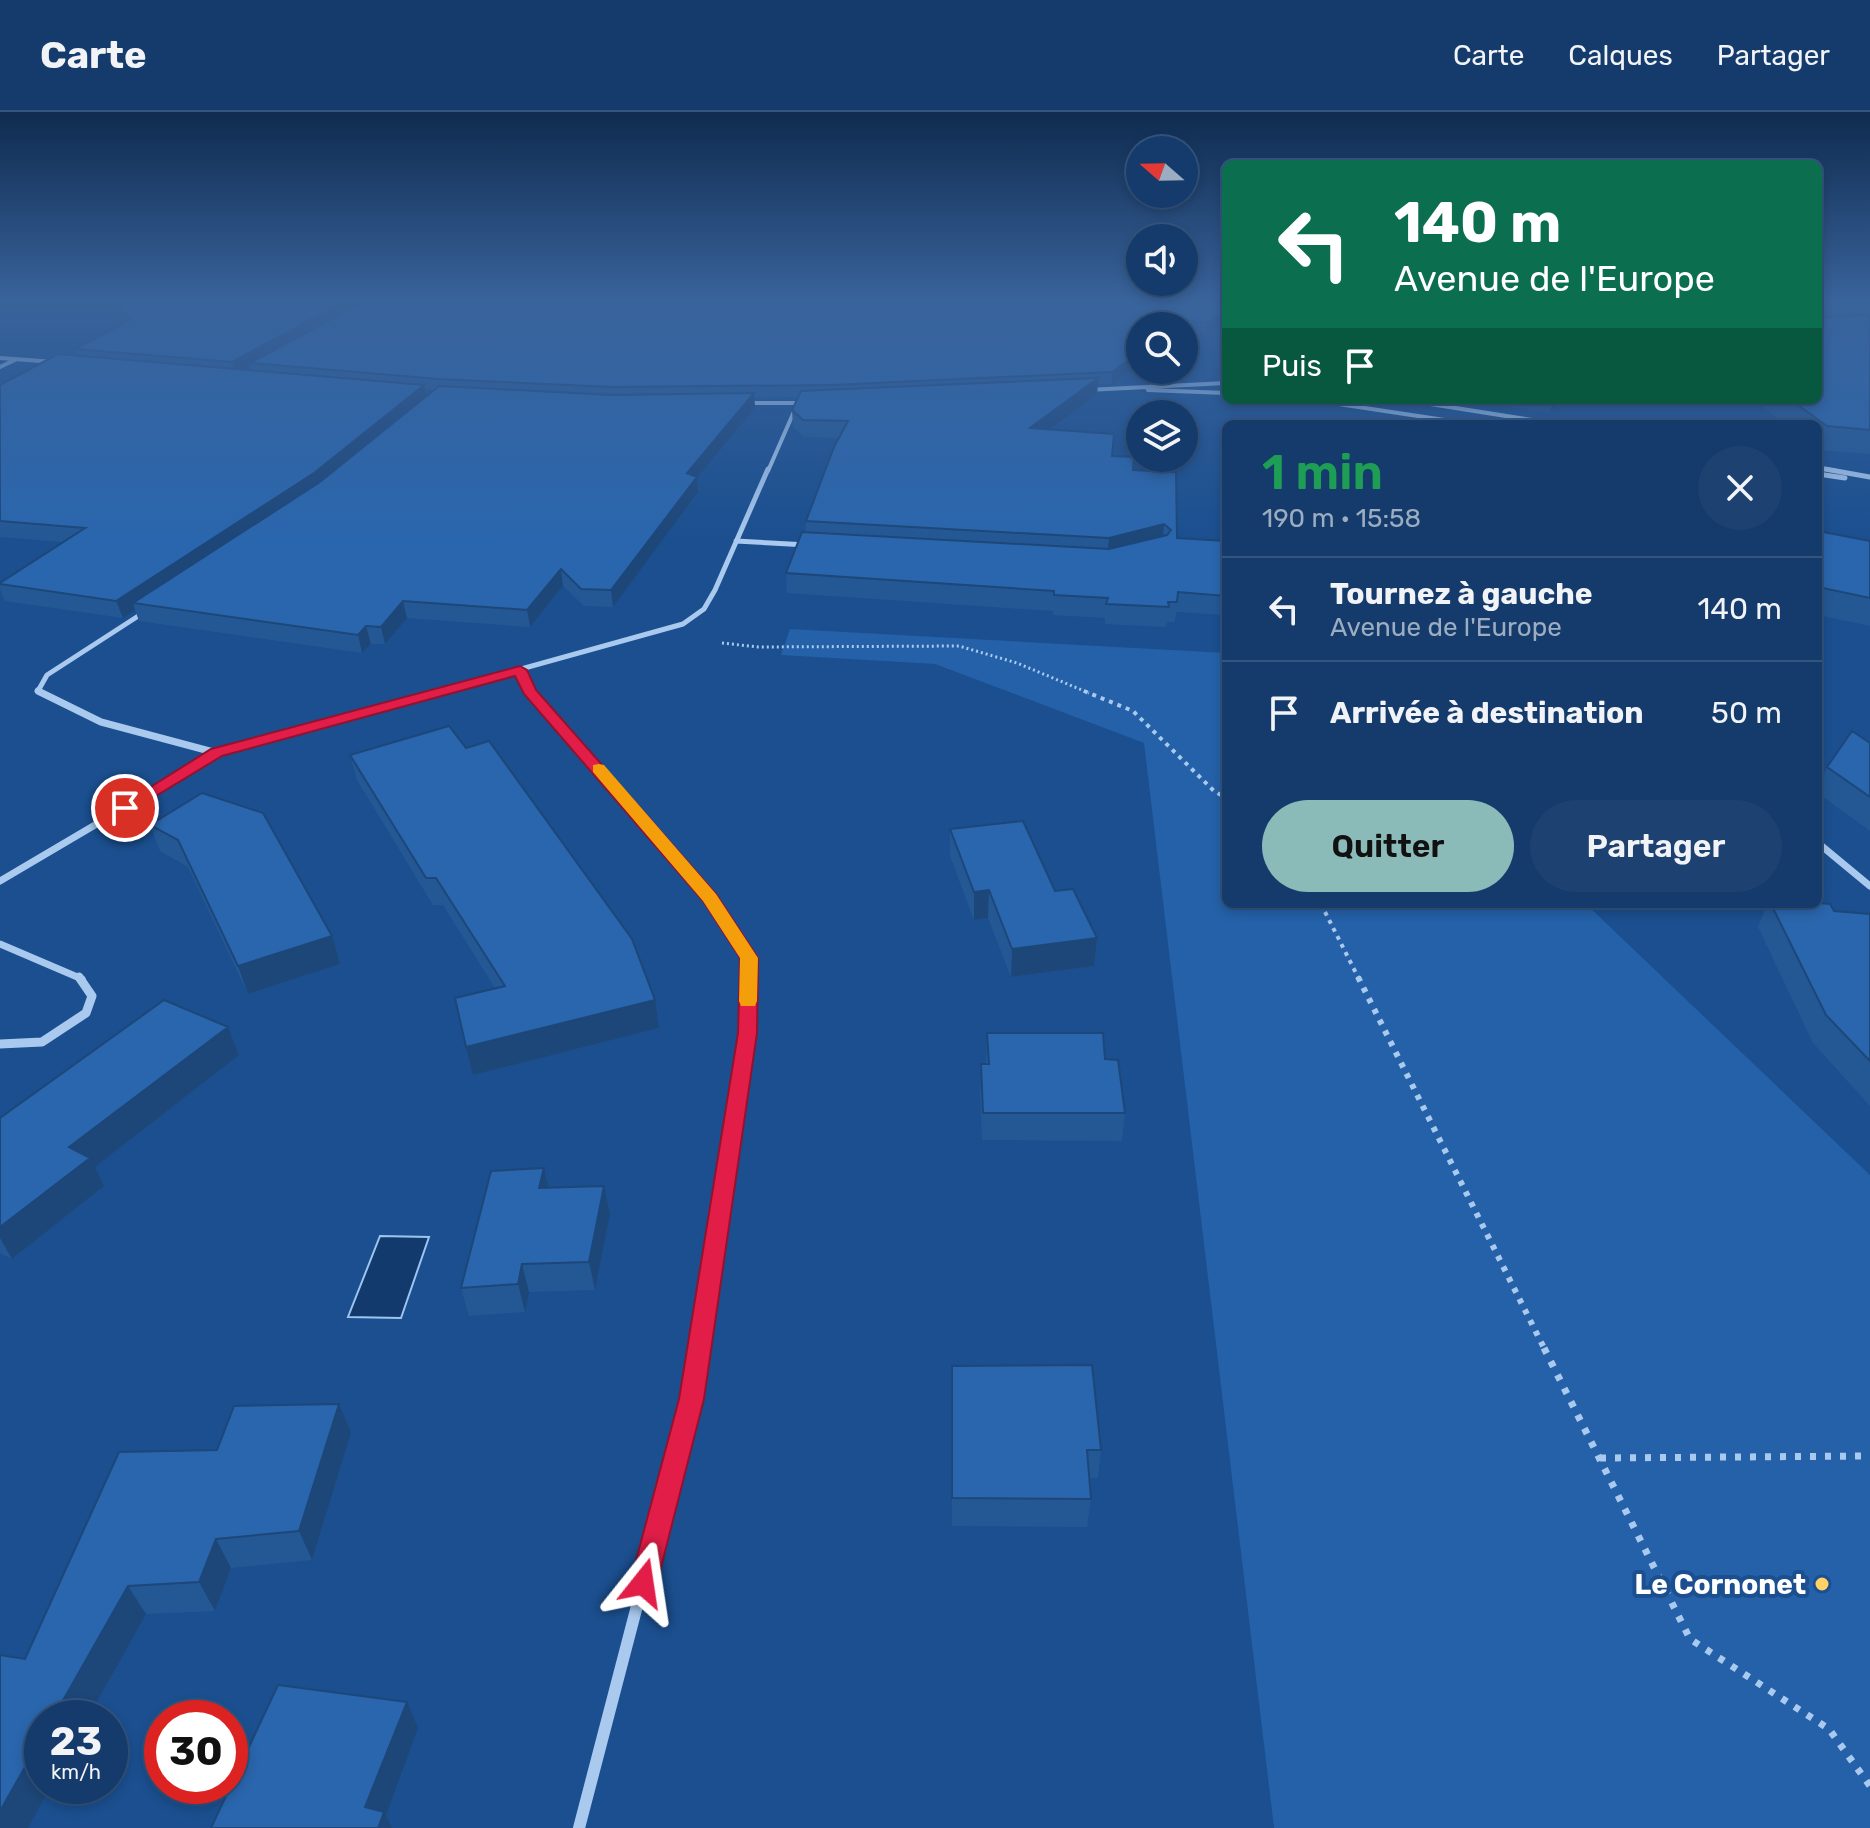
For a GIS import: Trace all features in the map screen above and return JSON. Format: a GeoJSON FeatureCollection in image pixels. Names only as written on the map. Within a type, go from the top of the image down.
{"type":"FeatureCollection","features":[{"type":"Feature","properties":{"kind":"street"},"geometry":{"type":"LineString","coordinates":[[1072,391],[1222,383]]}},
{"type":"Feature","properties":{"kind":"street"},"geometry":{"type":"LineString","coordinates":[[1119,388],[1222,393]]}},
{"type":"Feature","properties":{"kind":"street"},"geometry":{"type":"LineString","coordinates":[[736,403],[810,403]]}},
{"type":"Feature","properties":{"kind":"street"},"geometry":{"type":"LineString","coordinates":[[0,881],[217,753],[683,624],[704,609],[798,403]]}},
{"type":"Feature","properties":{"kind":"street"},"geometry":{"type":"LineString","coordinates":[[1338,404],[1444,420]]}},
{"type":"Feature","properties":{"kind":"street"},"geometry":{"type":"LineString","coordinates":[[1430,404],[1532,420]]}},
{"type":"Feature","properties":{"kind":"street"},"geometry":{"type":"LineString","coordinates":[[1822,469],[1870,479]]}},
{"type":"Feature","properties":{"kind":"street"},"geometry":{"type":"LineString","coordinates":[[1822,474],[1870,479]]}},
{"type":"Feature","properties":{"kind":"street"},"geometry":{"type":"LineString","coordinates":[[736,541],[814,546]]}},
{"type":"Feature","properties":{"kind":"street"},"geometry":{"type":"LineString","coordinates":[[156,604],[47,675],[38,691],[56,704],[119,726],[217,753]]}},
{"type":"Feature","properties":{"kind":"street"},"geometry":{"type":"LineString","coordinates":[[520,670],[529,691],[710,898],[749,958],[748,1033],[691,1399],[579,1828]]}},
{"type":"Feature","properties":{"kind":"street"},"geometry":{"type":"LineString","coordinates":[[1822,846],[1870,886]]}},
{"type":"Feature","properties":{"kind":"street"},"geometry":{"type":"LineString","coordinates":[[0,944],[81,978],[92,996],[86,1013],[42,1042],[0,1044]]}},
{"type":"Feature","properties":{"kind":"path"},"geometry":{"type":"LineString","coordinates":[[683,624],[702,641],[758,647],[959,646],[1017,663],[1133,711],[1222,796]]}},
{"type":"Feature","properties":{"kind":"path"},"geometry":{"type":"LineString","coordinates":[[1323,908],[1690,1639],[1829,1729],[1870,1786]]}},
{"type":"Feature","properties":{"kind":"path"},"geometry":{"type":"LineString","coordinates":[[1600,1458],[1870,1456]]}},
{"type":"Feature","properties":{"kind":"shaded area"},"geometry":{"type":"Polygon","coordinates":[[[790,629],[1222,653],[1222,908],[1590,908],[1870,1175],[1870,1828],[1274,1828],[1144,743],[935,664],[781,655],[790,629]]]}},
{"type":"Feature","properties":{"kind":"shaded area"},"geometry":{"type":"Polygon","coordinates":[[[380,1236],[429,1237],[401,1318],[348,1317],[380,1236]]]}},
{"type":"Feature","properties":{"kind":"building"},"geometry":{"type":"Polygon","coordinates":[[[11,379],[354,379],[424,385],[314,473],[116,601],[0,584],[85,528],[0,521],[0,385],[11,379]]]}},
{"type":"Feature","properties":{"kind":"building"},"geometry":{"type":"Polygon","coordinates":[[[440,379],[960,379],[832,385],[612,387],[440,379]]]}},
{"type":"Feature","properties":{"kind":"building"},"geometry":{"type":"Polygon","coordinates":[[[1097,379],[1030,428],[1114,434],[1112,456],[1126,457],[1126,472],[1176,472],[1177,538],[1222,541],[1222,596],[1178,592],[1177,602],[1168,602],[1169,607],[1106,604],[1108,598],[1054,595],[1054,591],[786,573],[802,532],[1109,549],[1167,535],[1171,530],[1164,524],[1109,538],[806,521],[834,447],[848,421],[803,420],[792,410],[801,391],[1097,379]]]}},
{"type":"Feature","properties":{"kind":"building"},"geometry":{"type":"Polygon","coordinates":[[[1822,379],[1870,379],[1870,430],[1827,426],[1797,404],[1822,404],[1822,379]]]}},
{"type":"Feature","properties":{"kind":"building"},"geometry":{"type":"Polygon","coordinates":[[[439,386],[611,395],[754,393],[687,473],[697,477],[611,590],[581,589],[561,569],[527,610],[403,601],[381,627],[366,626],[358,635],[133,603],[320,482],[439,386]]]}},
{"type":"Feature","properties":{"kind":"building"},"geometry":{"type":"Polygon","coordinates":[[[1822,532],[1870,541],[1870,598],[1822,588],[1822,532]]]}},
{"type":"Feature","properties":{"kind":"building"},"geometry":{"type":"Polygon","coordinates":[[[449,726],[466,748],[489,741],[632,939],[655,1000],[466,1047],[455,998],[505,986],[436,878],[426,878],[350,755],[449,726]]]}},
{"type":"Feature","properties":{"kind":"building"},"geometry":{"type":"Polygon","coordinates":[[[1852,731],[1870,743],[1870,797],[1827,767],[1852,731]]]}},
{"type":"Feature","properties":{"kind":"building"},"geometry":{"type":"Polygon","coordinates":[[[202,793],[263,813],[332,936],[238,966],[178,840],[150,825],[202,793]]]}},
{"type":"Feature","properties":{"kind":"building"},"geometry":{"type":"Polygon","coordinates":[[[1023,821],[1055,891],[1073,889],[1097,938],[1012,949],[989,890],[974,892],[950,829],[1023,821]]]}},
{"type":"Feature","properties":{"kind":"building"},"geometry":{"type":"Polygon","coordinates":[[[1822,903],[1830,904],[1834,911],[1870,914],[1870,1061],[1826,1015],[1773,908],[1822,908],[1822,903]]]}},
{"type":"Feature","properties":{"kind":"building"},"geometry":{"type":"Polygon","coordinates":[[[164,1000],[228,1027],[69,1147],[90,1158],[0,1227],[0,1118],[164,1000]]]}},
{"type":"Feature","properties":{"kind":"building"},"geometry":{"type":"Polygon","coordinates":[[[987,1033],[1103,1033],[1105,1059],[1118,1060],[1125,1113],[983,1113],[981,1064],[989,1064],[987,1033]]]}},
{"type":"Feature","properties":{"kind":"building"},"geometry":{"type":"Polygon","coordinates":[[[544,1168],[539,1188],[604,1186],[589,1262],[522,1264],[518,1284],[461,1288],[491,1171],[544,1168]]]}},
{"type":"Feature","properties":{"kind":"building"},"geometry":{"type":"Polygon","coordinates":[[[1092,1365],[1101,1450],[1087,1450],[1091,1499],[952,1498],[952,1366],[1092,1365]]]}},
{"type":"Feature","properties":{"kind":"building"},"geometry":{"type":"Polygon","coordinates":[[[339,1404],[299,1531],[216,1539],[199,1582],[128,1586],[63,1700],[24,1700],[24,1769],[0,1811],[0,1655],[25,1659],[119,1452],[217,1450],[234,1406],[339,1404]]]}},
{"type":"Feature","properties":{"kind":"building"},"geometry":{"type":"Polygon","coordinates":[[[278,1685],[407,1702],[365,1807],[384,1812],[378,1828],[211,1828],[222,1804],[248,1804],[248,1749],[278,1685]]]}},
{"type":"Feature","properties":{"kind":"slow traffic"},"geometry":{"type":"LineString","coordinates":[[599,769],[710,898],[749,958],[748,1001]]}},
{"type":"Feature","properties":{"kind":"place","name":"Le Cornonet"},"geometry":{"type":"Point","coordinates":[1822,1584]}},
{"type":"Feature","properties":{"kind":"route"},"geometry":{"type":"LineString","coordinates":[[125,808],[217,753],[520,670],[529,691],[710,898],[749,958],[748,1033],[691,1399],[643,1583]]}}]}
